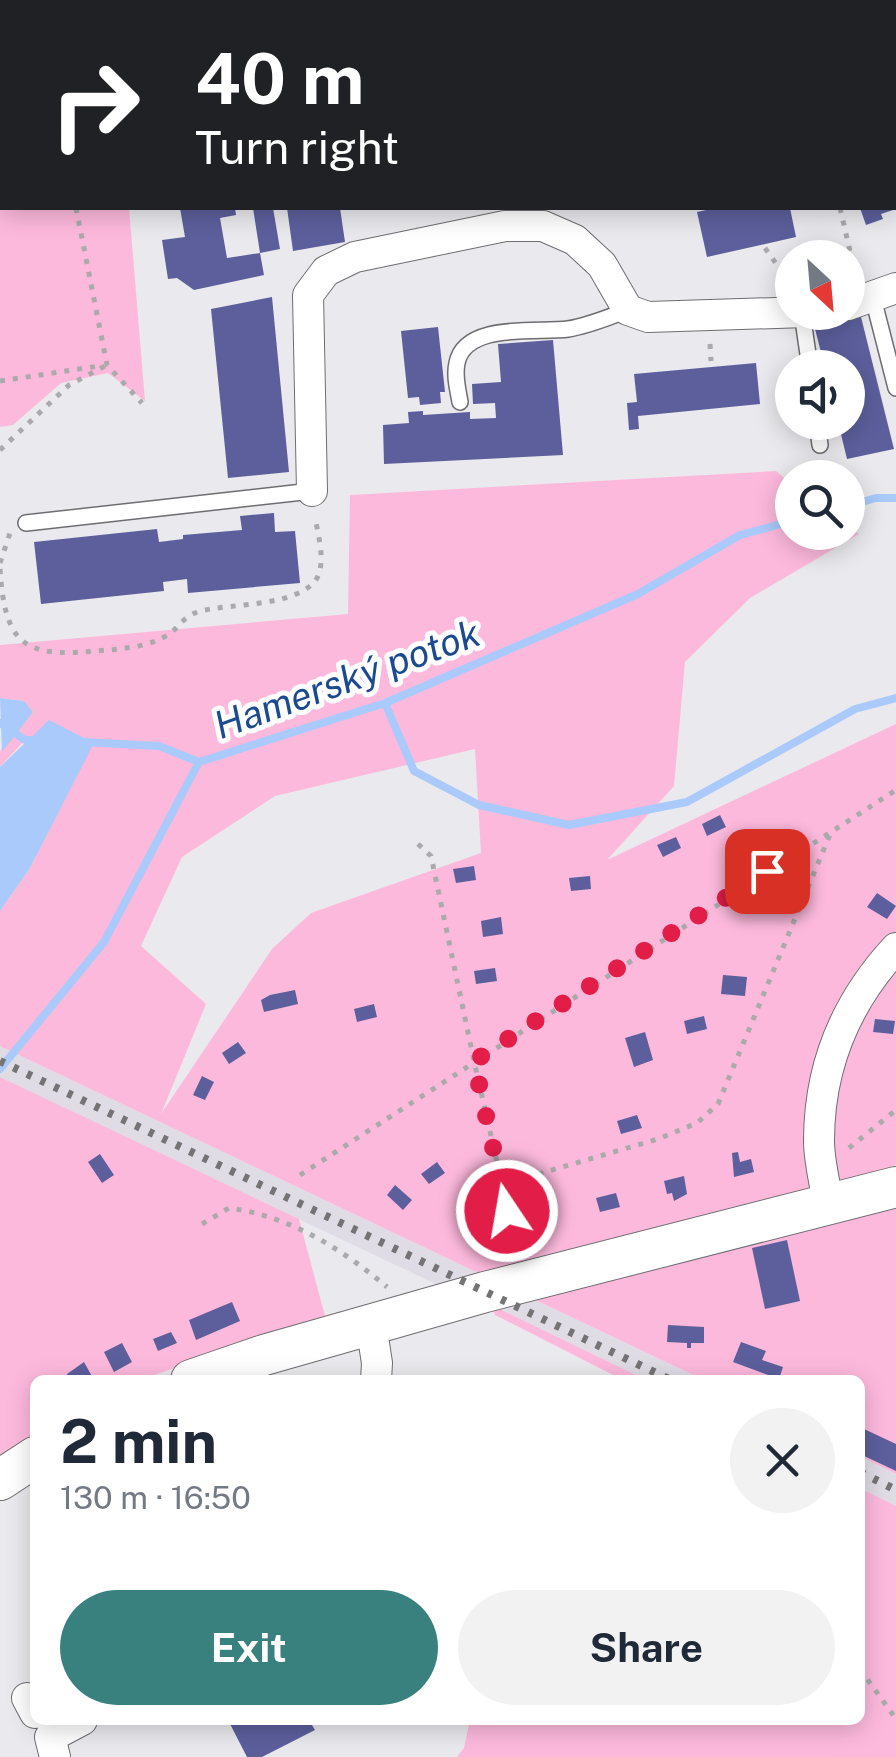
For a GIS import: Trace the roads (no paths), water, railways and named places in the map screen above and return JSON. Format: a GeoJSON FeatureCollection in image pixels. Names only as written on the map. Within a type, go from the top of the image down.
{"type":"FeatureCollection","features":[{"type":"Feature","properties":{"kind":"street"},"geometry":{"type":"LineString","coordinates":[[312,492],[308,295],[326,270],[355,257],[504,226],[543,226],[575,240],[593,256],[628,310],[648,317],[775,314]]}},
{"type":"Feature","properties":{"kind":"street"},"geometry":{"type":"LineString","coordinates":[[826,1186],[819,1144],[822,1098],[833,1043],[872,974],[896,948]]}},
{"type":"Feature","properties":{"kind":"street"},"geometry":{"type":"LineString","coordinates":[[205,1375],[264,1354],[530,1280],[826,1186],[896,1188]]}},
{"type":"Feature","properties":{"kind":"street"},"geometry":{"type":"LineString","coordinates":[[372,1324],[377,1375]]}},
{"type":"Feature","properties":{"kind":"street"},"geometry":{"type":"LineString","coordinates":[[0,1480],[30,1460]]}},
{"type":"Feature","properties":{"kind":"lane"},"geometry":{"type":"LineString","coordinates":[[870,298],[896,388]]}},
{"type":"Feature","properties":{"kind":"lane"},"geometry":{"type":"LineString","coordinates":[[460,402],[457,359],[466,345],[483,336],[571,328],[628,310]]}},
{"type":"Feature","properties":{"kind":"lane"},"geometry":{"type":"LineString","coordinates":[[819,440],[820,445]]}},
{"type":"Feature","properties":{"kind":"lane"},"geometry":{"type":"LineString","coordinates":[[26,523],[312,492]]}},
{"type":"Feature","properties":{"kind":"water"},"geometry":{"type":"Polygon","coordinates":[[[0,698],[24,701],[33,712],[2,752],[0,698]]]}},
{"type":"Feature","properties":{"kind":"water"},"geometry":{"type":"Polygon","coordinates":[[[49,720],[94,743],[30,868],[0,911],[0,767],[49,720]]]}},
{"type":"Feature","properties":{"kind":"waterway","name":"Hamerský potok"},"geometry":{"type":"LineString","coordinates":[[865,501],[896,498]]}},
{"type":"Feature","properties":{"kind":"waterway","name":"Hamerský potok"},"geometry":{"type":"LineString","coordinates":[[0,1069],[104,942],[199,762],[385,703],[638,594],[740,535],[775,526]]}},
{"type":"Feature","properties":{"kind":"waterway"},"geometry":{"type":"LineString","coordinates":[[385,703],[414,771],[479,805],[569,825],[687,802],[855,709],[896,698]]}},
{"type":"Feature","properties":{"kind":"waterway"},"geometry":{"type":"LineString","coordinates":[[0,723],[25,740],[35,740]]}},
{"type":"Feature","properties":{"kind":"waterway"},"geometry":{"type":"LineString","coordinates":[[84,742],[159,746],[199,762]]}},
{"type":"Feature","properties":{"kind":"railway"},"geometry":{"type":"LineString","coordinates":[[0,1061],[660,1375]]}},
{"type":"Feature","properties":{"kind":"railway"},"geometry":{"type":"LineString","coordinates":[[865,1474],[896,1490]]}}]}
